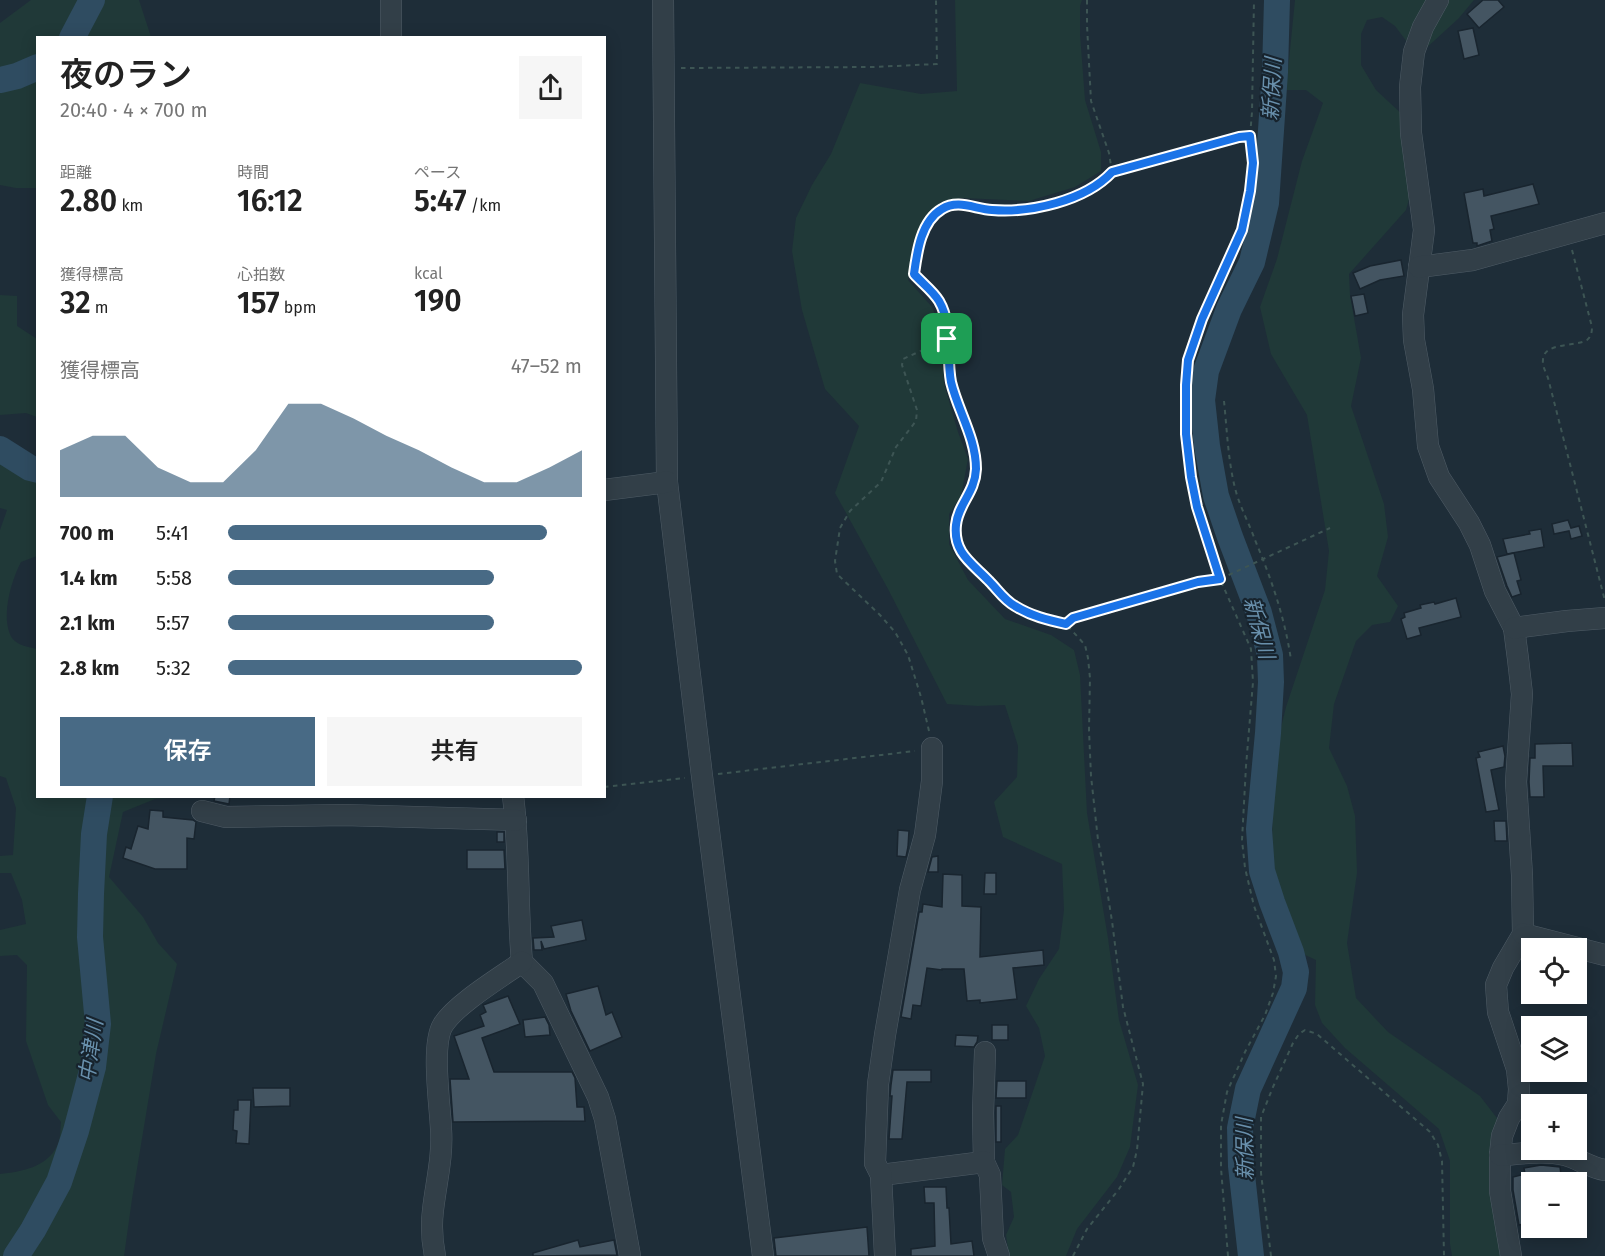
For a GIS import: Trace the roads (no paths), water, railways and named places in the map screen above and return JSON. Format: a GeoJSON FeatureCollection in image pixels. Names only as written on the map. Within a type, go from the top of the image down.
{"type":"FeatureCollection","features":[{"type":"Feature","properties":{"kind":"street"},"geometry":{"type":"LineString","coordinates":[[391,0],[391,36]]}},
{"type":"Feature","properties":{"kind":"street"},"geometry":{"type":"LineString","coordinates":[[663,0],[667,482],[763,1256]]}},
{"type":"Feature","properties":{"kind":"street"},"geometry":{"type":"LineString","coordinates":[[1438,0],[1423,27],[1414,52],[1410,87],[1411,133],[1424,230],[1413,315],[1414,340],[1423,390],[1428,446],[1439,477],[1469,523],[1480,545],[1495,591],[1514,628],[1522,694],[1516,782],[1523,934],[1496,985],[1498,1012],[1517,1069],[1519,1089],[1518,1104],[1502,1136],[1500,1155],[1500,1191],[1511,1256]]}},
{"type":"Feature","properties":{"kind":"street"},"geometry":{"type":"LineString","coordinates":[[1419,267],[1473,260],[1605,223]]}},
{"type":"Feature","properties":{"kind":"street"},"geometry":{"type":"LineString","coordinates":[[606,490],[667,482]]}},
{"type":"Feature","properties":{"kind":"street"},"geometry":{"type":"LineString","coordinates":[[1514,628],[1605,618]]}},
{"type":"Feature","properties":{"kind":"street"},"geometry":{"type":"LineString","coordinates":[[885,1256],[881,1175],[875,1163],[878,1084],[910,890],[925,835],[932,781],[932,748]]}},
{"type":"Feature","properties":{"kind":"street"},"geometry":{"type":"LineString","coordinates":[[513,798],[522,962],[543,983],[598,1097],[605,1119],[630,1256]]}},
{"type":"Feature","properties":{"kind":"street"},"geometry":{"type":"LineString","coordinates":[[202,811],[226,817],[344,815],[516,819]]}},
{"type":"Feature","properties":{"kind":"street"},"geometry":{"type":"LineString","coordinates":[[1523,934],[1605,954]]}},
{"type":"Feature","properties":{"kind":"street"},"geometry":{"type":"LineString","coordinates":[[435,1256],[432,1238],[433,1210],[441,1164],[442,1130],[437,1096],[438,1036],[444,1024],[464,1003],[522,962]]}},
{"type":"Feature","properties":{"kind":"street"},"geometry":{"type":"LineString","coordinates":[[985,1052],[984,1162],[990,1175],[993,1238],[999,1256]]}},
{"type":"Feature","properties":{"kind":"street"},"geometry":{"type":"LineString","coordinates":[[1500,1155],[1551,1152],[1605,1170]]}},
{"type":"Feature","properties":{"kind":"street"},"geometry":{"type":"LineString","coordinates":[[881,1175],[984,1162]]}},
{"type":"Feature","properties":{"kind":"waterway","name":"中津川"},"geometry":{"type":"LineString","coordinates":[[73,36],[92,0]]}},
{"type":"Feature","properties":{"kind":"waterway","name":"新保川"},"geometry":{"type":"LineString","coordinates":[[1251,1256],[1241,1166],[1240,1128],[1248,1089],[1294,988],[1296,972],[1262,871],[1259,829],[1268,733],[1270,655],[1259,613],[1216,496],[1202,400],[1206,371],[1229,309],[1252,262],[1266,203],[1275,72],[1277,0]]}},
{"type":"Feature","properties":{"kind":"waterway","name":"中津川"},"geometry":{"type":"LineString","coordinates":[[0,80],[36,68]]}},
{"type":"Feature","properties":{"kind":"waterway","name":"中津川"},"geometry":{"type":"LineString","coordinates":[[0,449],[36,470]]}},
{"type":"Feature","properties":{"kind":"waterway","name":"中津川"},"geometry":{"type":"LineString","coordinates":[[16,1256],[59,1182],[76,1131],[93,1067],[98,1024],[90,937],[91,894],[94,834],[100,798]]}}]}
